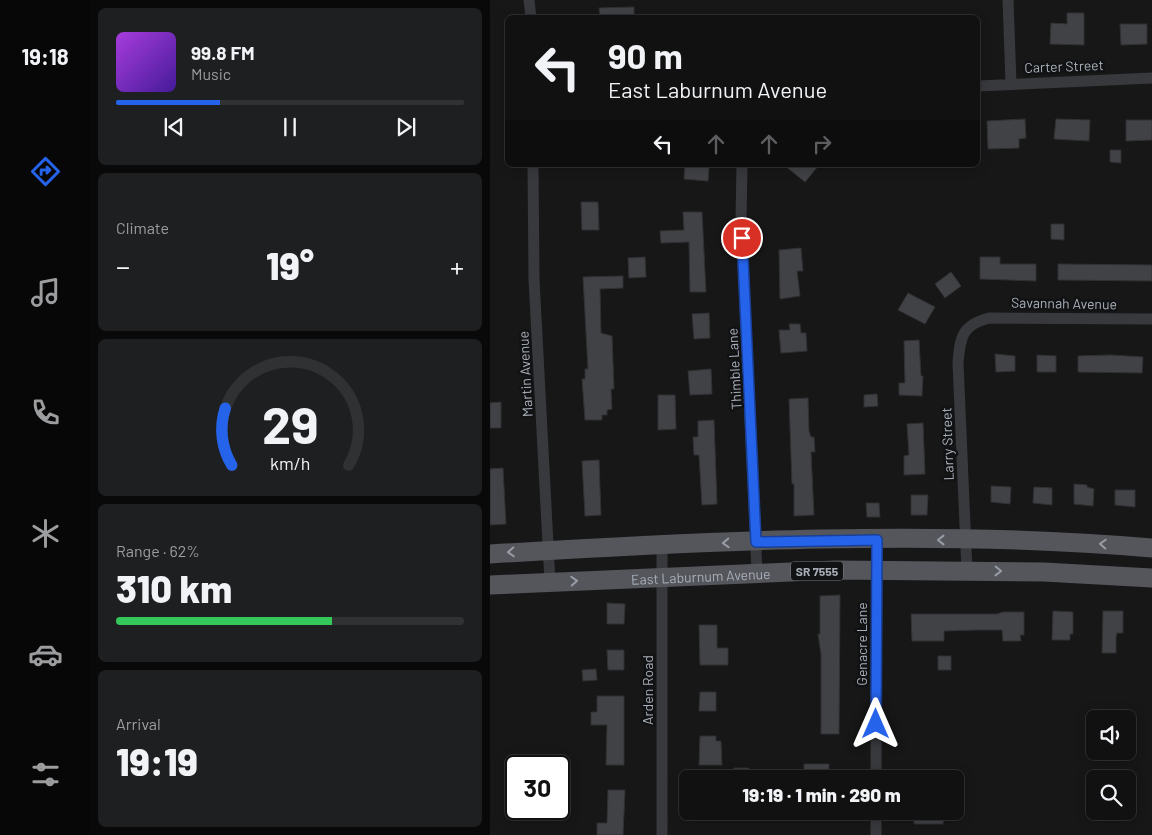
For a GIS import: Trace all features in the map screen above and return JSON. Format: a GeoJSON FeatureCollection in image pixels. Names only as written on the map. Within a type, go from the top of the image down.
{"type":"FeatureCollection","features":[{"type":"Feature","properties":{"kind":"main road","name":"SR 7555"},"geometry":{"type":"LineString","coordinates":[[490,554],[756,542],[877,540],[1078,543],[1152,548]]}},
{"type":"Feature","properties":{"kind":"main road","name":"East Laburnum Avenue"},"geometry":{"type":"LineString","coordinates":[[490,585],[757,572],[877,570],[1095,574],[1152,578]]}},
{"type":"Feature","properties":{"kind":"street"},"geometry":{"type":"LineString","coordinates":[[529,0],[531,15]]}},
{"type":"Feature","properties":{"kind":"street"},"geometry":{"type":"LineString","coordinates":[[1008,0],[1011,82]]}},
{"type":"Feature","properties":{"kind":"street","name":"Carter Street"},"geometry":{"type":"LineString","coordinates":[[980,86],[1011,82],[1152,78]]}},
{"type":"Feature","properties":{"kind":"street","name":"Martin Avenue"},"geometry":{"type":"LineString","coordinates":[[533,167],[534,279],[550,582]]}},
{"type":"Feature","properties":{"kind":"street","name":"Thimble Lane"},"geometry":{"type":"LineString","coordinates":[[742,167],[741,219],[757,572]]}},
{"type":"Feature","properties":{"kind":"street","name":"Savannah Avenue"},"geometry":{"type":"LineString","coordinates":[[976,321],[989,318],[1152,319]]}},
{"type":"Feature","properties":{"kind":"street","name":"Larry Street"},"geometry":{"type":"LineString","coordinates":[[967,571],[958,363],[963,333],[976,321]]}},
{"type":"Feature","properties":{"kind":"street","name":"Genacre Lane"},"geometry":{"type":"LineString","coordinates":[[876,770],[877,540]]}},
{"type":"Feature","properties":{"kind":"street","name":"Arden Road"},"geometry":{"type":"LineString","coordinates":[[662,546],[662,835]]}},
{"type":"Feature","properties":{"kind":"street"},"geometry":{"type":"LineString","coordinates":[[876,820],[876,835]]}},
{"type":"Feature","properties":{"kind":"building"},"geometry":{"type":"Polygon","coordinates":[[[634,7],[634,15],[600,15],[599,8],[634,7]]]}},
{"type":"Feature","properties":{"kind":"building"},"geometry":{"type":"Polygon","coordinates":[[[1067,13],[1084,13],[1084,45],[1050,44],[1051,23],[1067,24],[1067,13]]]}},
{"type":"Feature","properties":{"kind":"building"},"geometry":{"type":"Polygon","coordinates":[[[1120,24],[1147,24],[1147,44],[1121,45],[1120,24]]]}},
{"type":"Feature","properties":{"kind":"building"},"geometry":{"type":"Polygon","coordinates":[[[1025,119],[1026,138],[1019,139],[1019,148],[988,149],[987,121],[1025,119]]]}},
{"type":"Feature","properties":{"kind":"building"},"geometry":{"type":"Polygon","coordinates":[[[1056,119],[1090,120],[1089,141],[1054,139],[1056,119]]]}},
{"type":"Feature","properties":{"kind":"building"},"geometry":{"type":"Polygon","coordinates":[[[1126,120],[1152,120],[1152,140],[1126,141],[1126,120]]]}},
{"type":"Feature","properties":{"kind":"building"},"geometry":{"type":"Polygon","coordinates":[[[1110,150],[1121,150],[1121,163],[1110,162],[1110,150]]]}},
{"type":"Feature","properties":{"kind":"building"},"geometry":{"type":"Polygon","coordinates":[[[685,167],[709,167],[708,181],[684,179],[685,167]]]}},
{"type":"Feature","properties":{"kind":"building"},"geometry":{"type":"Polygon","coordinates":[[[786,167],[817,167],[805,182],[786,167]]]}},
{"type":"Feature","properties":{"kind":"building"},"geometry":{"type":"Polygon","coordinates":[[[581,202],[598,202],[599,230],[582,230],[581,202]]]}},
{"type":"Feature","properties":{"kind":"building"},"geometry":{"type":"Polygon","coordinates":[[[683,212],[702,212],[706,292],[690,292],[689,242],[661,243],[660,231],[684,230],[683,212]]]}},
{"type":"Feature","properties":{"kind":"building"},"geometry":{"type":"Polygon","coordinates":[[[1051,224],[1064,224],[1064,240],[1051,239],[1051,224]]]}},
{"type":"Feature","properties":{"kind":"building"},"geometry":{"type":"Polygon","coordinates":[[[801,248],[803,271],[797,271],[800,296],[780,299],[779,250],[801,248]]]}},
{"type":"Feature","properties":{"kind":"building"},"geometry":{"type":"Polygon","coordinates":[[[645,257],[646,277],[629,278],[628,258],[645,257]]]}},
{"type":"Feature","properties":{"kind":"building"},"geometry":{"type":"Polygon","coordinates":[[[980,257],[1000,257],[1000,264],[1036,264],[1036,281],[980,279],[980,257]]]}},
{"type":"Feature","properties":{"kind":"building"},"geometry":{"type":"Polygon","coordinates":[[[1058,264],[1152,265],[1152,281],[1058,280],[1058,264]]]}},
{"type":"Feature","properties":{"kind":"building"},"geometry":{"type":"Polygon","coordinates":[[[951,272],[961,286],[945,298],[935,284],[951,272]]]}},
{"type":"Feature","properties":{"kind":"building"},"geometry":{"type":"Polygon","coordinates":[[[623,276],[623,288],[600,289],[601,333],[612,336],[614,389],[611,389],[612,409],[607,410],[607,415],[602,415],[602,420],[585,420],[582,379],[585,379],[585,369],[588,369],[583,277],[623,276]]]}},
{"type":"Feature","properties":{"kind":"building"},"geometry":{"type":"Polygon","coordinates":[[[908,293],[935,307],[925,324],[898,310],[908,293]]]}},
{"type":"Feature","properties":{"kind":"building"},"geometry":{"type":"Polygon","coordinates":[[[709,313],[710,338],[694,339],[692,314],[709,313]]]}},
{"type":"Feature","properties":{"kind":"building"},"geometry":{"type":"Polygon","coordinates":[[[789,324],[800,324],[801,333],[806,333],[807,351],[781,353],[779,330],[790,330],[789,324]]]}},
{"type":"Feature","properties":{"kind":"building"},"geometry":{"type":"Polygon","coordinates":[[[919,340],[921,376],[923,376],[922,396],[899,395],[899,383],[905,383],[904,341],[919,340]]]}},
{"type":"Feature","properties":{"kind":"building"},"geometry":{"type":"Polygon","coordinates":[[[995,354],[1015,356],[1015,371],[996,372],[995,354]]]}},
{"type":"Feature","properties":{"kind":"building"},"geometry":{"type":"Polygon","coordinates":[[[1037,355],[1056,356],[1056,372],[1037,372],[1037,355]]]}},
{"type":"Feature","properties":{"kind":"building"},"geometry":{"type":"Polygon","coordinates":[[[1111,355],[1143,357],[1142,373],[1078,372],[1078,356],[1111,355]]]}},
{"type":"Feature","properties":{"kind":"building"},"geometry":{"type":"Polygon","coordinates":[[[711,369],[712,394],[690,395],[688,371],[711,369]]]}},
{"type":"Feature","properties":{"kind":"building"},"geometry":{"type":"Polygon","coordinates":[[[877,394],[878,406],[864,407],[864,395],[877,394]]]}},
{"type":"Feature","properties":{"kind":"building"},"geometry":{"type":"Polygon","coordinates":[[[658,395],[675,395],[676,429],[658,430],[658,395]]]}},
{"type":"Feature","properties":{"kind":"building"},"geometry":{"type":"Polygon","coordinates":[[[808,398],[809,431],[811,437],[814,437],[815,452],[811,452],[814,515],[794,516],[789,399],[808,398]]]}},
{"type":"Feature","properties":{"kind":"building"},"geometry":{"type":"Polygon","coordinates":[[[501,402],[501,428],[490,428],[490,403],[501,402]]]}},
{"type":"Feature","properties":{"kind":"building"},"geometry":{"type":"Polygon","coordinates":[[[714,420],[717,504],[702,505],[699,455],[694,455],[693,437],[698,437],[698,421],[714,420]]]}},
{"type":"Feature","properties":{"kind":"building"},"geometry":{"type":"Polygon","coordinates":[[[923,423],[925,474],[904,475],[904,456],[909,455],[907,424],[923,423]]]}},
{"type":"Feature","properties":{"kind":"building"},"geometry":{"type":"Polygon","coordinates":[[[599,460],[601,515],[585,516],[582,461],[599,460]]]}},
{"type":"Feature","properties":{"kind":"building"},"geometry":{"type":"Polygon","coordinates":[[[503,468],[506,524],[490,525],[490,469],[503,468]]]}},
{"type":"Feature","properties":{"kind":"building"},"geometry":{"type":"Polygon","coordinates":[[[1074,484],[1087,485],[1087,487],[1094,489],[1093,506],[1074,504],[1074,484]]]}},
{"type":"Feature","properties":{"kind":"building"},"geometry":{"type":"Polygon","coordinates":[[[991,486],[1011,487],[1010,504],[991,502],[991,486]]]}},
{"type":"Feature","properties":{"kind":"building"},"geometry":{"type":"Polygon","coordinates":[[[1034,487],[1052,488],[1052,505],[1033,503],[1034,487]]]}},
{"type":"Feature","properties":{"kind":"building"},"geometry":{"type":"Polygon","coordinates":[[[1115,490],[1135,490],[1135,507],[1115,505],[1115,490]]]}},
{"type":"Feature","properties":{"kind":"building"},"geometry":{"type":"Polygon","coordinates":[[[911,495],[928,495],[927,515],[911,515],[911,495]]]}},
{"type":"Feature","properties":{"kind":"building"},"geometry":{"type":"Polygon","coordinates":[[[866,503],[879,503],[880,517],[867,517],[866,503]]]}},
{"type":"Feature","properties":{"kind":"building"},"geometry":{"type":"Polygon","coordinates":[[[840,595],[839,734],[821,734],[821,654],[818,634],[820,634],[820,596],[840,595]]]}},
{"type":"Feature","properties":{"kind":"building"},"geometry":{"type":"Polygon","coordinates":[[[607,603],[625,604],[624,624],[607,624],[607,603]]]}},
{"type":"Feature","properties":{"kind":"building"},"geometry":{"type":"Polygon","coordinates":[[[1053,611],[1073,612],[1073,634],[1070,634],[1070,640],[1052,640],[1053,611]]]}},
{"type":"Feature","properties":{"kind":"building"},"geometry":{"type":"Polygon","coordinates":[[[1103,611],[1123,611],[1123,633],[1117,633],[1116,653],[1102,653],[1103,611]]]}},
{"type":"Feature","properties":{"kind":"building"},"geometry":{"type":"Polygon","coordinates":[[[1003,612],[1024,612],[1024,635],[1020,635],[1021,641],[1003,641],[1002,630],[976,630],[944,631],[944,641],[912,641],[911,614],[997,614],[1003,612]]]}},
{"type":"Feature","properties":{"kind":"building"},"geometry":{"type":"Polygon","coordinates":[[[699,625],[717,625],[717,648],[728,648],[728,665],[700,665],[699,625]]]}},
{"type":"Feature","properties":{"kind":"building"},"geometry":{"type":"Polygon","coordinates":[[[607,650],[624,650],[624,670],[608,670],[607,650]]]}},
{"type":"Feature","properties":{"kind":"building"},"geometry":{"type":"Polygon","coordinates":[[[938,656],[951,656],[951,670],[938,670],[938,656]]]}},
{"type":"Feature","properties":{"kind":"building"},"geometry":{"type":"Polygon","coordinates":[[[596,669],[597,680],[583,681],[582,670],[596,669]]]}},
{"type":"Feature","properties":{"kind":"building"},"geometry":{"type":"Polygon","coordinates":[[[700,692],[716,692],[716,711],[699,711],[700,692]]]}},
{"type":"Feature","properties":{"kind":"building"},"geometry":{"type":"Polygon","coordinates":[[[597,696],[624,696],[624,765],[606,765],[607,725],[591,725],[591,712],[597,712],[597,696]]]}},
{"type":"Feature","properties":{"kind":"building"},"geometry":{"type":"Polygon","coordinates":[[[700,736],[716,736],[716,741],[721,741],[722,765],[699,765],[700,736]]]}},
{"type":"Feature","properties":{"kind":"building"},"geometry":{"type":"Polygon","coordinates":[[[804,764],[829,764],[829,770],[804,770],[804,764]]]}},
{"type":"Feature","properties":{"kind":"building"},"geometry":{"type":"Polygon","coordinates":[[[734,768],[749,768],[749,770],[734,770],[734,768]]]}},
{"type":"Feature","properties":{"kind":"building"},"geometry":{"type":"Polygon","coordinates":[[[608,790],[625,790],[623,835],[597,835],[597,823],[607,823],[608,790]]]}},
{"type":"Feature","properties":{"kind":"building"},"geometry":{"type":"Polygon","coordinates":[[[914,820],[943,820],[943,824],[914,824],[914,820]]]}},
{"type":"Feature","properties":{"kind":"route"},"geometry":{"type":"LineString","coordinates":[[742,238],[749,357],[756,542],[877,540],[876,724]]}}]}
